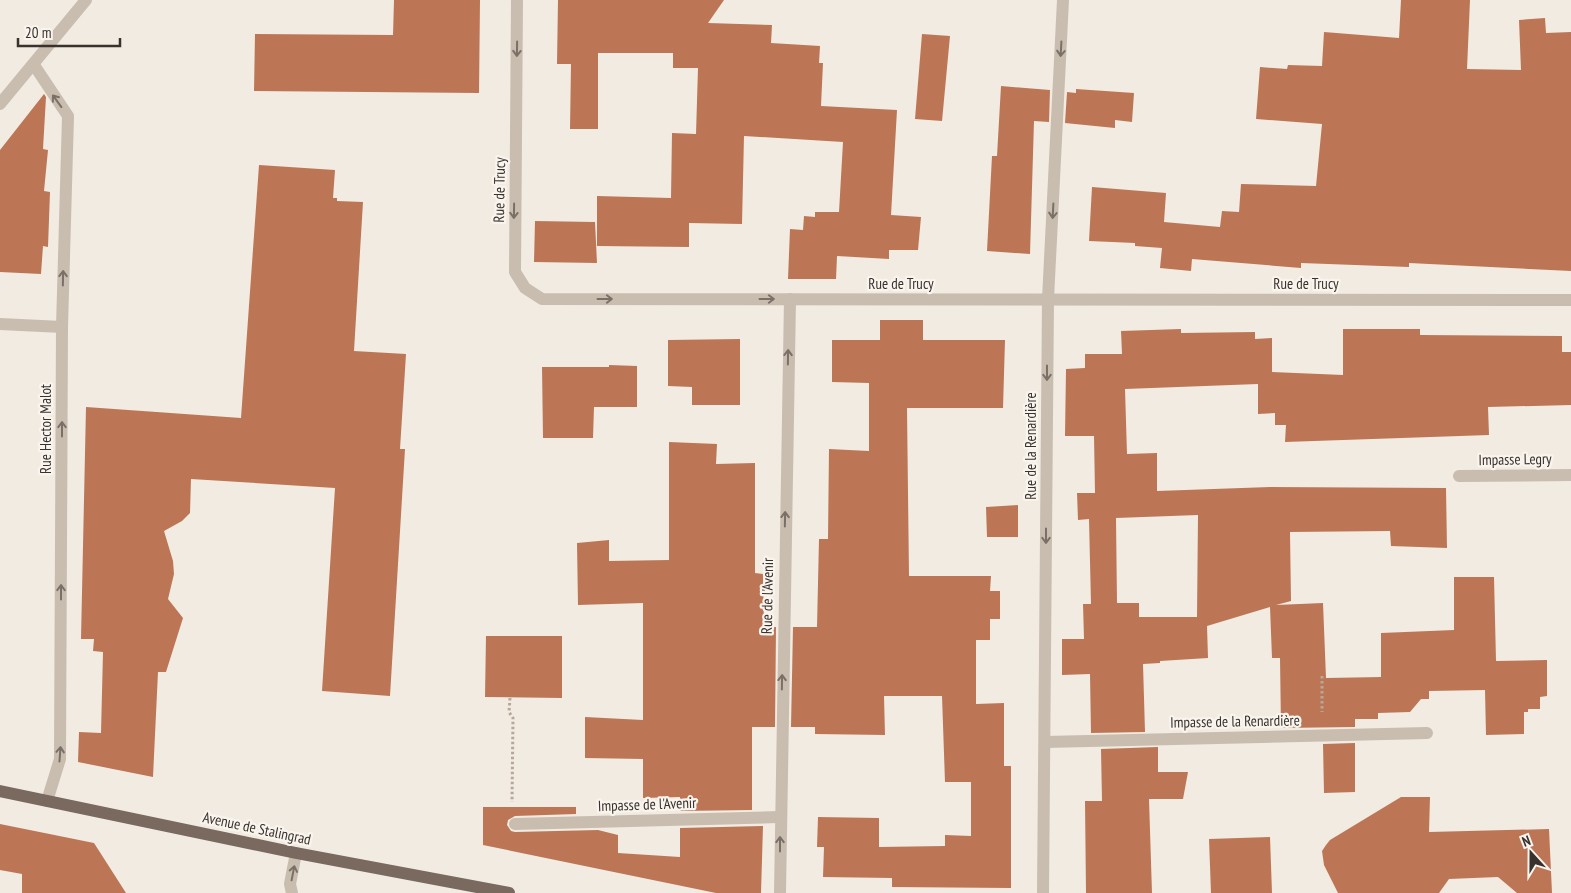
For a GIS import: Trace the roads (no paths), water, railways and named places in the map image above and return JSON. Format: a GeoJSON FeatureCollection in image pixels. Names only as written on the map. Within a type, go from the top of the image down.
{"type":"FeatureCollection","features":[{"type":"Feature","properties":{"kind":"main road","name":"Avenue de Stalingrad"},"geometry":{"type":"LineString","coordinates":[[0,791],[296,852],[509,893]]}},
{"type":"Feature","properties":{"kind":"street"},"geometry":{"type":"LineString","coordinates":[[0,104],[86,0]]}},
{"type":"Feature","properties":{"kind":"street","name":"Rue de Trucy"},"geometry":{"type":"LineString","coordinates":[[518,0],[515,272],[525,288],[542,299],[1571,300]]}},
{"type":"Feature","properties":{"kind":"street","name":"Rue de la Renardière"},"geometry":{"type":"LineString","coordinates":[[1043,893],[1048,299],[1063,0]]}},
{"type":"Feature","properties":{"kind":"street","name":"Rue Hector Malot"},"geometry":{"type":"LineString","coordinates":[[34,65],[68,116],[62,327],[60,759],[47,801]]}},
{"type":"Feature","properties":{"kind":"street","name":"Rue de l'Avenir"},"geometry":{"type":"LineString","coordinates":[[780,893],[790,299]]}},
{"type":"Feature","properties":{"kind":"street"},"geometry":{"type":"LineString","coordinates":[[0,324],[62,327]]}},
{"type":"Feature","properties":{"kind":"street","name":"Impasse Legry"},"geometry":{"type":"LineString","coordinates":[[1459,476],[1571,475]]}},
{"type":"Feature","properties":{"kind":"street","name":"Impasse de la Renardière"},"geometry":{"type":"LineString","coordinates":[[1044,742],[1427,733]]}},
{"type":"Feature","properties":{"kind":"street","name":"Impasse de l'Avenir"},"geometry":{"type":"LineString","coordinates":[[515,824],[780,817]]}},
{"type":"Feature","properties":{"kind":"street"},"geometry":{"type":"LineString","coordinates":[[292,893],[290,884],[296,852]]}}]}
